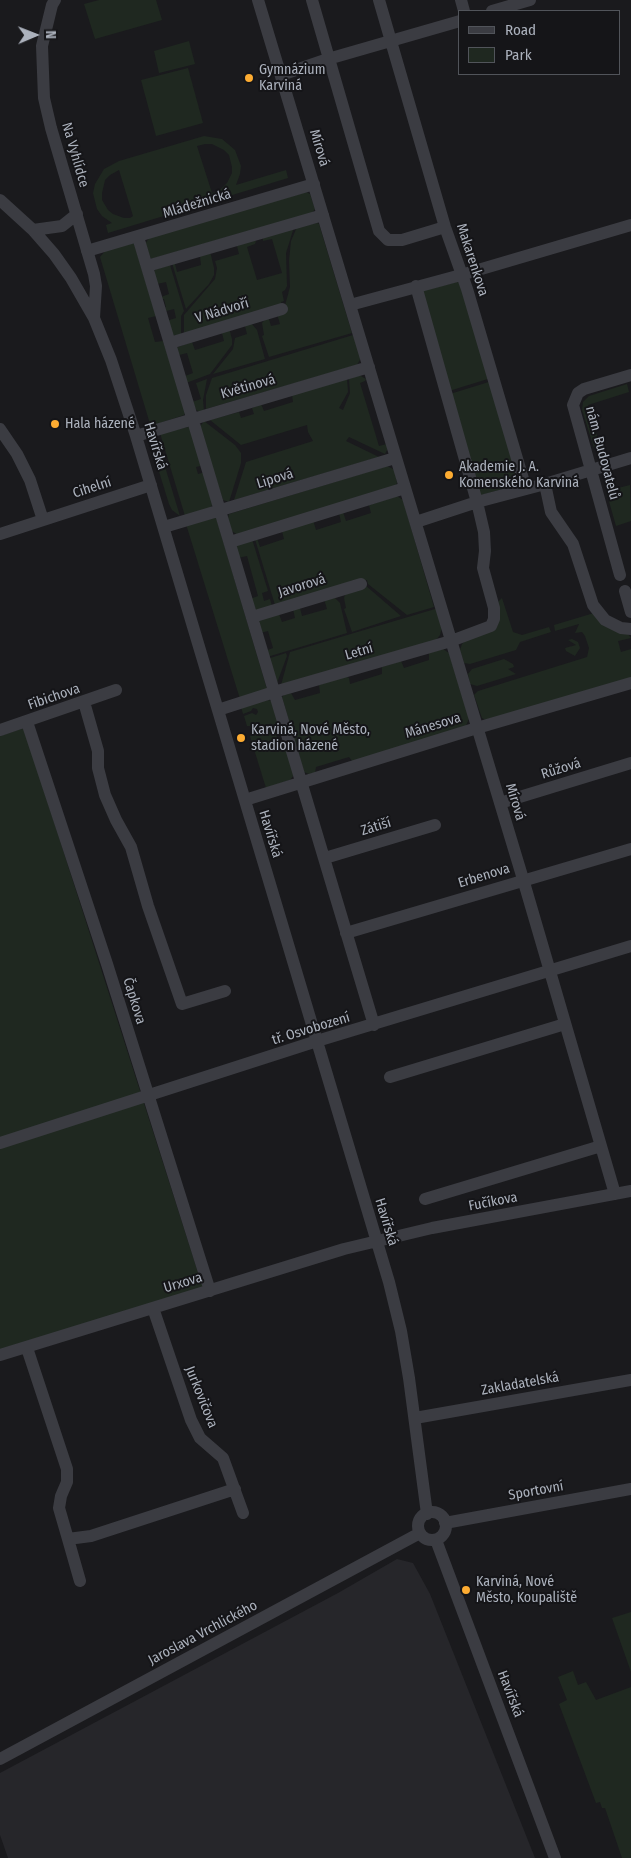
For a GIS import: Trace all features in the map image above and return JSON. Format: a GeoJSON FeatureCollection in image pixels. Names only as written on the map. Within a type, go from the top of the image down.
{"type":"FeatureCollection","features":[{"type":"Feature","properties":{"kind":"street","name":"Na Vyhlídce"},"geometry":{"type":"LineString","coordinates":[[55,0],[52,5],[42,46],[44,98],[94,274],[96,286],[94,318]]}},
{"type":"Feature","properties":{"kind":"street","name":"Mírová"},"geometry":{"type":"LineString","coordinates":[[258,0],[550,971]]}},
{"type":"Feature","properties":{"kind":"street"},"geometry":{"type":"LineString","coordinates":[[312,0],[379,231],[388,240],[402,240],[445,227]]}},
{"type":"Feature","properties":{"kind":"street","name":"Makarenkova"},"geometry":{"type":"LineString","coordinates":[[379,0],[445,227],[467,289],[526,489]]}},
{"type":"Feature","properties":{"kind":"street"},"geometry":{"type":"LineString","coordinates":[[495,10],[530,0]]}},
{"type":"Feature","properties":{"kind":"street"},"geometry":{"type":"LineString","coordinates":[[281,75],[328,59],[458,22]]}},
{"type":"Feature","properties":{"kind":"street","name":"Mládežnická"},"geometry":{"type":"LineString","coordinates":[[87,251],[314,184]]}},
{"type":"Feature","properties":{"kind":"street","name":"Havířská"},"geometry":{"type":"LineString","coordinates":[[0,200],[33,230],[72,278],[94,318],[111,360],[136,436],[389,1282],[401,1332],[415,1418],[427,1514]]}},
{"type":"Feature","properties":{"kind":"street"},"geometry":{"type":"LineString","coordinates":[[33,230],[62,226],[77,214]]}},
{"type":"Feature","properties":{"kind":"street"},"geometry":{"type":"LineString","coordinates":[[147,266],[323,215]]}},
{"type":"Feature","properties":{"kind":"street"},"geometry":{"type":"LineString","coordinates":[[350,305],[461,275],[631,225]]}},
{"type":"Feature","properties":{"kind":"street"},"geometry":{"type":"LineString","coordinates":[[138,237],[374,1024]]}},
{"type":"Feature","properties":{"kind":"street"},"geometry":{"type":"LineString","coordinates":[[416,286],[477,502],[484,532],[485,551],[483,568],[494,608],[494,619],[491,626],[452,641]]}},
{"type":"Feature","properties":{"kind":"street","name":"V Nádvoří"},"geometry":{"type":"LineString","coordinates":[[170,343],[282,309]]}},
{"type":"Feature","properties":{"kind":"street","name":"Květinová"},"geometry":{"type":"LineString","coordinates":[[136,436],[369,367]]}},
{"type":"Feature","properties":{"kind":"street","name":"nám. Budovatelů"},"geometry":{"type":"LineString","coordinates":[[620,575],[574,411],[574,399],[584,389],[631,375]]}},
{"type":"Feature","properties":{"kind":"street"},"geometry":{"type":"LineString","coordinates":[[0,429],[17,454],[30,480],[43,520]]}},
{"type":"Feature","properties":{"kind":"street","name":"Lipová"},"geometry":{"type":"LineString","coordinates":[[164,527],[396,458]]}},
{"type":"Feature","properties":{"kind":"street"},"geometry":{"type":"LineString","coordinates":[[416,522],[477,502],[631,458]]}},
{"type":"Feature","properties":{"kind":"street","name":"Cihelní"},"geometry":{"type":"LineString","coordinates":[[0,534],[150,484]]}},
{"type":"Feature","properties":{"kind":"street"},"geometry":{"type":"LineString","coordinates":[[545,484],[551,512],[574,544],[593,605],[605,620],[621,628],[631,629]]}},
{"type":"Feature","properties":{"kind":"street"},"geometry":{"type":"LineString","coordinates":[[230,542],[405,488]]}},
{"type":"Feature","properties":{"kind":"street","name":"Javorová"},"geometry":{"type":"LineString","coordinates":[[252,617],[361,584]]}},
{"type":"Feature","properties":{"kind":"street"},"geometry":{"type":"LineString","coordinates":[[625,591],[631,612]]}},
{"type":"Feature","properties":{"kind":"street","name":"Letní"},"geometry":{"type":"LineString","coordinates":[[218,710],[452,641]]}},
{"type":"Feature","properties":{"kind":"street","name":"Mánesova"},"geometry":{"type":"LineString","coordinates":[[245,800],[631,683]]}},
{"type":"Feature","properties":{"kind":"street","name":"Fibichova"},"geometry":{"type":"LineString","coordinates":[[0,730],[116,690]]}},
{"type":"Feature","properties":{"kind":"street"},"geometry":{"type":"LineString","coordinates":[[84,702],[98,751],[98,768],[105,794],[130,847],[182,1004],[225,991]]}},
{"type":"Feature","properties":{"kind":"street","name":"Čapkova"},"geometry":{"type":"LineString","coordinates":[[27,722],[210,1291]]}},
{"type":"Feature","properties":{"kind":"street","name":"Růžová"},"geometry":{"type":"LineString","coordinates":[[500,803],[631,763]]}},
{"type":"Feature","properties":{"kind":"street","name":"Zátiší"},"geometry":{"type":"LineString","coordinates":[[325,858],[436,825]]}},
{"type":"Feature","properties":{"kind":"street","name":"Erbenova"},"geometry":{"type":"LineString","coordinates":[[346,933],[631,849]]}},
{"type":"Feature","properties":{"kind":"street","name":"tř. Osvobození"},"geometry":{"type":"LineString","coordinates":[[0,1143],[374,1024],[631,946]]}},
{"type":"Feature","properties":{"kind":"street"},"geometry":{"type":"LineString","coordinates":[[550,971],[615,1194]]}},
{"type":"Feature","properties":{"kind":"street"},"geometry":{"type":"LineString","coordinates":[[390,1077],[565,1024]]}},
{"type":"Feature","properties":{"kind":"street","name":"Fučíkova"},"geometry":{"type":"LineString","coordinates":[[425,1199],[601,1146]]}},
{"type":"Feature","properties":{"kind":"street","name":"Fučíkova"},"geometry":{"type":"LineString","coordinates":[[376,1242],[432,1228],[631,1191]]}},
{"type":"Feature","properties":{"kind":"street","name":"Urxova"},"geometry":{"type":"LineString","coordinates":[[0,1355],[344,1249],[376,1242]]}},
{"type":"Feature","properties":{"kind":"street","name":"Jurkovičova"},"geometry":{"type":"LineString","coordinates":[[153,1308],[191,1420],[200,1438],[223,1458],[243,1513]]}},
{"type":"Feature","properties":{"kind":"street"},"geometry":{"type":"LineString","coordinates":[[26,1348],[67,1470],[67,1482],[61,1496],[59,1508],[80,1581]]}},
{"type":"Feature","properties":{"kind":"street","name":"Zakladatelská"},"geometry":{"type":"LineString","coordinates":[[415,1418],[631,1380]]}},
{"type":"Feature","properties":{"kind":"street"},"geometry":{"type":"LineString","coordinates":[[68,1539],[91,1536],[235,1488]]}},
{"type":"Feature","properties":{"kind":"street","name":"Sportovní"},"geometry":{"type":"LineString","coordinates":[[446,1523],[631,1490]]}},
{"type":"Feature","properties":{"kind":"street"},"geometry":{"type":"LineString","coordinates":[[436,1513],[446,1523],[445,1532],[436,1540],[426,1539],[418,1528],[420,1520],[427,1514],[436,1513]]}},
{"type":"Feature","properties":{"kind":"street","name":"Jaroslava Vrchlického"},"geometry":{"type":"LineString","coordinates":[[0,1759],[420,1533]]}},
{"type":"Feature","properties":{"kind":"street","name":"Havířská"},"geometry":{"type":"LineString","coordinates":[[436,1540],[555,1858]]}},
{"type":"Feature","properties":{"kind":"shaded area"},"geometry":{"type":"Polygon","coordinates":[[[397,1559],[413,1563],[430,1594],[535,1858],[8,1858],[0,1835],[0,1773],[338,1593],[397,1559]]]}},
{"type":"Feature","properties":{"kind":"green space"},"geometry":{"type":"Polygon","coordinates":[[[99,0],[156,0],[162,20],[95,39],[84,4],[99,0]]]}},
{"type":"Feature","properties":{"kind":"green space"},"geometry":{"type":"Polygon","coordinates":[[[189,41],[195,64],[159,73],[154,51],[189,41]]]}},
{"type":"Feature","properties":{"kind":"green space"},"geometry":{"type":"Polygon","coordinates":[[[188,68],[203,123],[156,136],[141,80],[188,68]]]}},
{"type":"Feature","properties":{"kind":"green space"},"geometry":{"type":"Polygon","coordinates":[[[204,136],[222,139],[235,150],[241,166],[236,185],[286,170],[288,178],[108,233],[106,225],[112,223],[102,216],[97,209],[93,193],[95,184],[104,169],[119,161],[204,136]],[[212,144],[197,146],[212,193],[219,191],[227,183],[232,173],[232,167],[229,155],[224,150],[212,144]],[[119,170],[105,180],[102,200],[113,214],[130,218],[133,216],[119,170]]]}},
{"type":"Feature","properties":{"kind":"green space"},"geometry":{"type":"Polygon","coordinates":[[[306,192],[310,194],[315,209],[312,213],[151,259],[145,244],[150,237],[306,192]]]}},
{"type":"Feature","properties":{"kind":"green space"},"geometry":{"type":"Polygon","coordinates":[[[319,224],[352,333],[269,357],[262,336],[264,335],[262,323],[268,316],[271,326],[280,324],[277,314],[284,309],[290,287],[289,261],[291,241],[297,227],[319,224]]]}},
{"type":"Feature","properties":{"kind":"green space"},"geometry":{"type":"Polygon","coordinates":[[[294,227],[286,253],[287,286],[282,292],[284,301],[281,302],[282,306],[184,334],[184,315],[215,279],[217,268],[215,261],[239,254],[237,246],[253,239],[256,241],[255,244],[247,247],[257,280],[282,273],[272,239],[263,241],[263,237],[294,227]]]}},
{"type":"Feature","properties":{"kind":"green space"},"geometry":{"type":"Polygon","coordinates":[[[134,243],[156,316],[148,318],[155,342],[163,341],[186,411],[184,415],[154,425],[150,424],[100,257],[106,250],[134,243]]]}},
{"type":"Feature","properties":{"kind":"green space"},"geometry":{"type":"Polygon","coordinates":[[[210,251],[214,275],[209,284],[186,309],[172,263],[175,264],[177,272],[201,265],[200,256],[210,251]]]}},
{"type":"Feature","properties":{"kind":"green space"},"geometry":{"type":"Polygon","coordinates":[[[170,265],[184,311],[181,316],[181,335],[173,336],[166,321],[176,318],[174,309],[166,311],[162,308],[166,307],[164,299],[160,300],[161,297],[169,294],[166,282],[157,284],[154,271],[170,265]]]}},
{"type":"Feature","properties":{"kind":"green space"},"geometry":{"type":"Polygon","coordinates":[[[457,282],[461,284],[491,378],[449,391],[421,291],[457,282]]]}},
{"type":"Feature","properties":{"kind":"green space"},"geometry":{"type":"Polygon","coordinates":[[[251,323],[257,330],[265,359],[213,374],[233,349],[235,338],[247,334],[245,326],[251,323]]]}},
{"type":"Feature","properties":{"kind":"green space"},"geometry":{"type":"Polygon","coordinates":[[[229,328],[232,345],[210,374],[186,383],[185,376],[193,373],[187,353],[179,355],[175,348],[192,342],[195,350],[224,341],[222,333],[229,328]]]}},
{"type":"Feature","properties":{"kind":"green space"},"geometry":{"type":"Polygon","coordinates":[[[353,335],[361,358],[357,365],[206,409],[206,395],[212,378],[353,335]]]}},
{"type":"Feature","properties":{"kind":"green space"},"geometry":{"type":"Polygon","coordinates":[[[359,375],[366,379],[360,383],[379,446],[387,444],[388,448],[385,454],[349,437],[346,441],[379,457],[234,500],[246,462],[313,441],[308,432],[307,425],[241,445],[210,420],[239,412],[241,418],[254,414],[252,408],[261,404],[264,411],[293,402],[292,395],[347,379],[348,392],[339,408],[343,410],[350,393],[349,379],[359,375]]]}},
{"type":"Feature","properties":{"kind":"green space"},"geometry":{"type":"Polygon","coordinates":[[[207,379],[203,400],[204,411],[201,412],[196,410],[192,402],[201,399],[196,383],[207,379]]]}},
{"type":"Feature","properties":{"kind":"green space"},"geometry":{"type":"Polygon","coordinates":[[[492,381],[517,477],[513,486],[479,496],[450,394],[492,381]]]}},
{"type":"Feature","properties":{"kind":"green space"},"geometry":{"type":"Polygon","coordinates":[[[627,384],[629,392],[588,405],[600,446],[594,448],[582,410],[583,402],[589,396],[627,384]]]}},
{"type":"Feature","properties":{"kind":"green space"},"geometry":{"type":"Polygon","coordinates":[[[204,421],[235,445],[241,453],[241,463],[229,502],[223,500],[199,428],[204,421]]]}},
{"type":"Feature","properties":{"kind":"green space"},"geometry":{"type":"Polygon","coordinates":[[[188,427],[192,429],[204,465],[196,467],[198,474],[206,472],[214,502],[210,508],[185,516],[160,433],[188,427]]]}},
{"type":"Feature","properties":{"kind":"green space"},"geometry":{"type":"Polygon","coordinates":[[[156,437],[180,516],[172,510],[169,504],[153,452],[156,437]]]}},
{"type":"Feature","properties":{"kind":"green space"},"geometry":{"type":"Polygon","coordinates":[[[387,466],[395,470],[397,483],[395,486],[238,535],[230,530],[229,514],[387,466]]]}},
{"type":"Feature","properties":{"kind":"green space"},"geometry":{"type":"Polygon","coordinates":[[[630,485],[631,521],[616,526],[606,491],[630,485]]]}},
{"type":"Feature","properties":{"kind":"green space"},"geometry":{"type":"Polygon","coordinates":[[[397,496],[403,500],[434,607],[407,615],[368,584],[367,580],[275,605],[254,536],[257,538],[260,547],[284,539],[282,531],[313,520],[316,530],[341,522],[339,513],[343,512],[346,521],[371,513],[369,505],[397,496]]]}},
{"type":"Feature","properties":{"kind":"green space"},"geometry":{"type":"Polygon","coordinates":[[[216,517],[267,689],[240,699],[186,524],[216,517]]]}},
{"type":"Feature","properties":{"kind":"green space"},"geometry":{"type":"Polygon","coordinates":[[[252,539],[268,591],[262,593],[264,601],[270,599],[272,606],[257,610],[250,599],[258,596],[247,556],[238,558],[236,548],[237,545],[252,539]]]}},
{"type":"Feature","properties":{"kind":"green space"},"geometry":{"type":"Polygon","coordinates":[[[365,585],[401,616],[352,632],[344,609],[346,608],[344,598],[345,595],[365,585]]]}},
{"type":"Feature","properties":{"kind":"green space"},"geometry":{"type":"Polygon","coordinates":[[[335,598],[340,603],[347,633],[267,657],[265,651],[273,648],[268,631],[260,633],[258,624],[260,620],[279,614],[282,622],[295,618],[293,609],[300,608],[302,616],[327,609],[324,599],[335,598]]]}},
{"type":"Feature","properties":{"kind":"green space"},"geometry":{"type":"Polygon","coordinates":[[[502,598],[513,632],[522,635],[549,627],[551,632],[520,642],[516,650],[470,664],[464,663],[460,650],[462,644],[466,640],[497,626],[500,615],[498,602],[502,598]]]}},
{"type":"Feature","properties":{"kind":"green space"},"geometry":{"type":"Polygon","coordinates":[[[436,609],[442,627],[440,635],[436,640],[281,685],[290,652],[436,609]]]}},
{"type":"Feature","properties":{"kind":"green space"},"geometry":{"type":"Polygon","coordinates":[[[594,613],[628,634],[631,638],[618,641],[621,652],[631,649],[631,678],[486,720],[482,718],[474,695],[478,691],[587,657],[589,648],[585,636],[582,632],[575,633],[579,624],[555,631],[554,625],[594,613]]]}},
{"type":"Feature","properties":{"kind":"green space"},"geometry":{"type":"Polygon","coordinates":[[[572,639],[578,642],[580,648],[575,656],[566,651],[565,648],[576,645],[568,640],[572,639]]]}},
{"type":"Feature","properties":{"kind":"green space"},"geometry":{"type":"Polygon","coordinates":[[[443,649],[449,653],[469,718],[466,726],[353,762],[349,757],[316,767],[315,773],[309,774],[304,772],[282,697],[284,695],[291,693],[295,700],[320,693],[319,685],[345,676],[349,678],[350,684],[382,674],[382,667],[401,661],[404,668],[429,660],[429,653],[443,649]]]}},
{"type":"Feature","properties":{"kind":"green space"},"geometry":{"type":"Polygon","coordinates":[[[286,653],[287,656],[277,683],[267,659],[286,653]]]}},
{"type":"Feature","properties":{"kind":"green space"},"geometry":{"type":"Polygon","coordinates":[[[504,659],[513,664],[514,667],[508,669],[516,674],[477,686],[470,684],[468,674],[472,669],[504,659]]]}},
{"type":"Feature","properties":{"kind":"green space"},"geometry":{"type":"Polygon","coordinates":[[[268,700],[271,701],[284,732],[276,734],[278,742],[287,739],[294,775],[290,780],[266,788],[250,736],[252,735],[250,726],[247,726],[244,716],[252,713],[256,715],[258,712],[257,709],[253,708],[251,711],[243,714],[241,707],[268,700]]]}},
{"type":"Feature","properties":{"kind":"green space"},"geometry":{"type":"Polygon","coordinates":[[[24,728],[203,1288],[0,1351],[0,736],[24,728]]]}},
{"type":"Feature","properties":{"kind":"green space"},"geometry":{"type":"Polygon","coordinates":[[[631,1612],[631,1672],[612,1618],[631,1612]]]}},
{"type":"Feature","properties":{"kind":"green space"},"geometry":{"type":"Polygon","coordinates":[[[573,1671],[578,1685],[586,1682],[596,1700],[631,1687],[631,1858],[622,1858],[605,1808],[602,1808],[600,1802],[596,1803],[559,1704],[567,1700],[558,1677],[573,1671]]]}},
{"type":"Feature","properties":{"kind":"place","name":"Gymnázium Karviná"},"geometry":{"type":"Point","coordinates":[249,78]}},
{"type":"Feature","properties":{"kind":"place","name":"Hala házené"},"geometry":{"type":"Point","coordinates":[55,424]}},
{"type":"Feature","properties":{"kind":"place","name":"Akademie J. A. Komenského Karviná"},"geometry":{"type":"Point","coordinates":[449,475]}},
{"type":"Feature","properties":{"kind":"place","name":"Karviná, Nové Město, stadion házené"},"geometry":{"type":"Point","coordinates":[241,738]}},
{"type":"Feature","properties":{"kind":"place","name":"Karviná, Nové Město, Koupaliště"},"geometry":{"type":"Point","coordinates":[466,1590]}}]}
